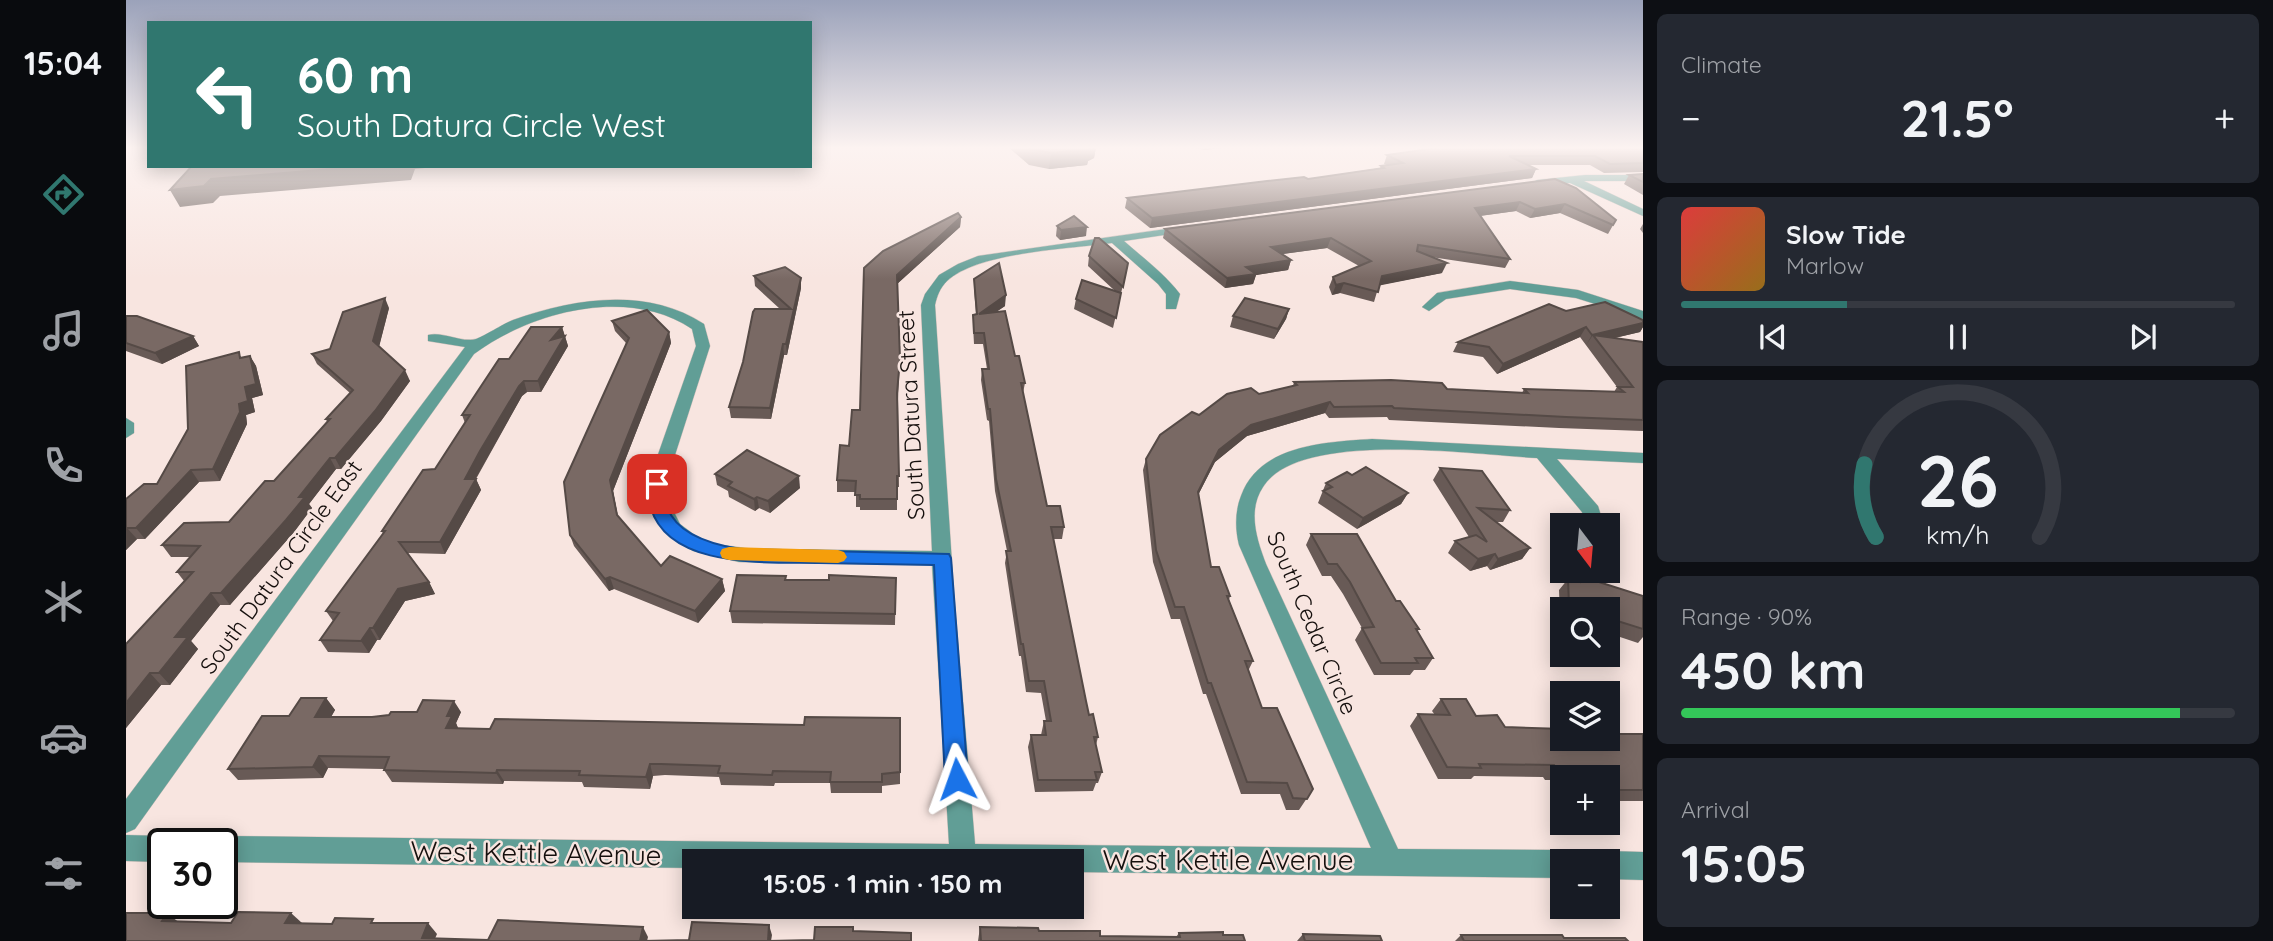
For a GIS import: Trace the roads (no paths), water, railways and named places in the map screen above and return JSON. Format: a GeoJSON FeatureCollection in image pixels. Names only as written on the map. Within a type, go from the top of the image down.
{"type":"FeatureCollection","features":[{"type":"Feature","properties":{"kind":"street"},"geometry":{"type":"LineString","coordinates":[[1596,191],[1643,213]]}},
{"type":"Feature","properties":{"kind":"street"},"geometry":{"type":"LineString","coordinates":[[1114,239],[1197,228]]}},
{"type":"Feature","properties":{"kind":"street"},"geometry":{"type":"LineString","coordinates":[[1114,239],[1163,281],[1172,294],[1171,306]]}},
{"type":"Feature","properties":{"kind":"street","name":"South Datura Street"},"geometry":{"type":"LineString","coordinates":[[962,849],[928,305],[936,285],[950,272],[972,262],[993,256],[1114,239]]}},
{"type":"Feature","properties":{"kind":"street"},"geometry":{"type":"LineString","coordinates":[[1429,307],[1442,296],[1510,285],[1578,294],[1643,315]]}},
{"type":"Feature","properties":{"kind":"street","name":"South Datura Circle East"},"geometry":{"type":"LineString","coordinates":[[126,820],[476,344],[504,327],[537,316],[614,304],[641,304],[673,310],[693,321],[702,333],[703,346],[657,484],[658,505],[665,518],[676,531],[697,545],[740,555],[942,558]]}},
{"type":"Feature","properties":{"kind":"street"},"geometry":{"type":"LineString","coordinates":[[433,338],[476,344]]}},
{"type":"Feature","properties":{"kind":"street"},"geometry":{"type":"LineString","coordinates":[[126,423],[126,433]]}},
{"type":"Feature","properties":{"kind":"street","name":"South Cedar Circle"},"geometry":{"type":"LineString","coordinates":[[1390,861],[1256,564],[1246,534],[1246,505],[1264,472],[1278,461],[1324,447],[1372,444],[1643,458]]}},
{"type":"Feature","properties":{"kind":"street"},"geometry":{"type":"LineString","coordinates":[[1543,454],[1592,513]]}},
{"type":"Feature","properties":{"kind":"street"},"geometry":{"type":"LineString","coordinates":[[126,848],[147,849]]}},
{"type":"Feature","properties":{"kind":"street","name":"West Kettle Avenue"},"geometry":{"type":"LineString","coordinates":[[238,849],[682,855]]}},
{"type":"Feature","properties":{"kind":"street","name":"West Kettle Avenue"},"geometry":{"type":"LineString","coordinates":[[1084,859],[1550,864]]}},
{"type":"Feature","properties":{"kind":"street"},"geometry":{"type":"LineString","coordinates":[[1620,865],[1643,866]]}}]}
